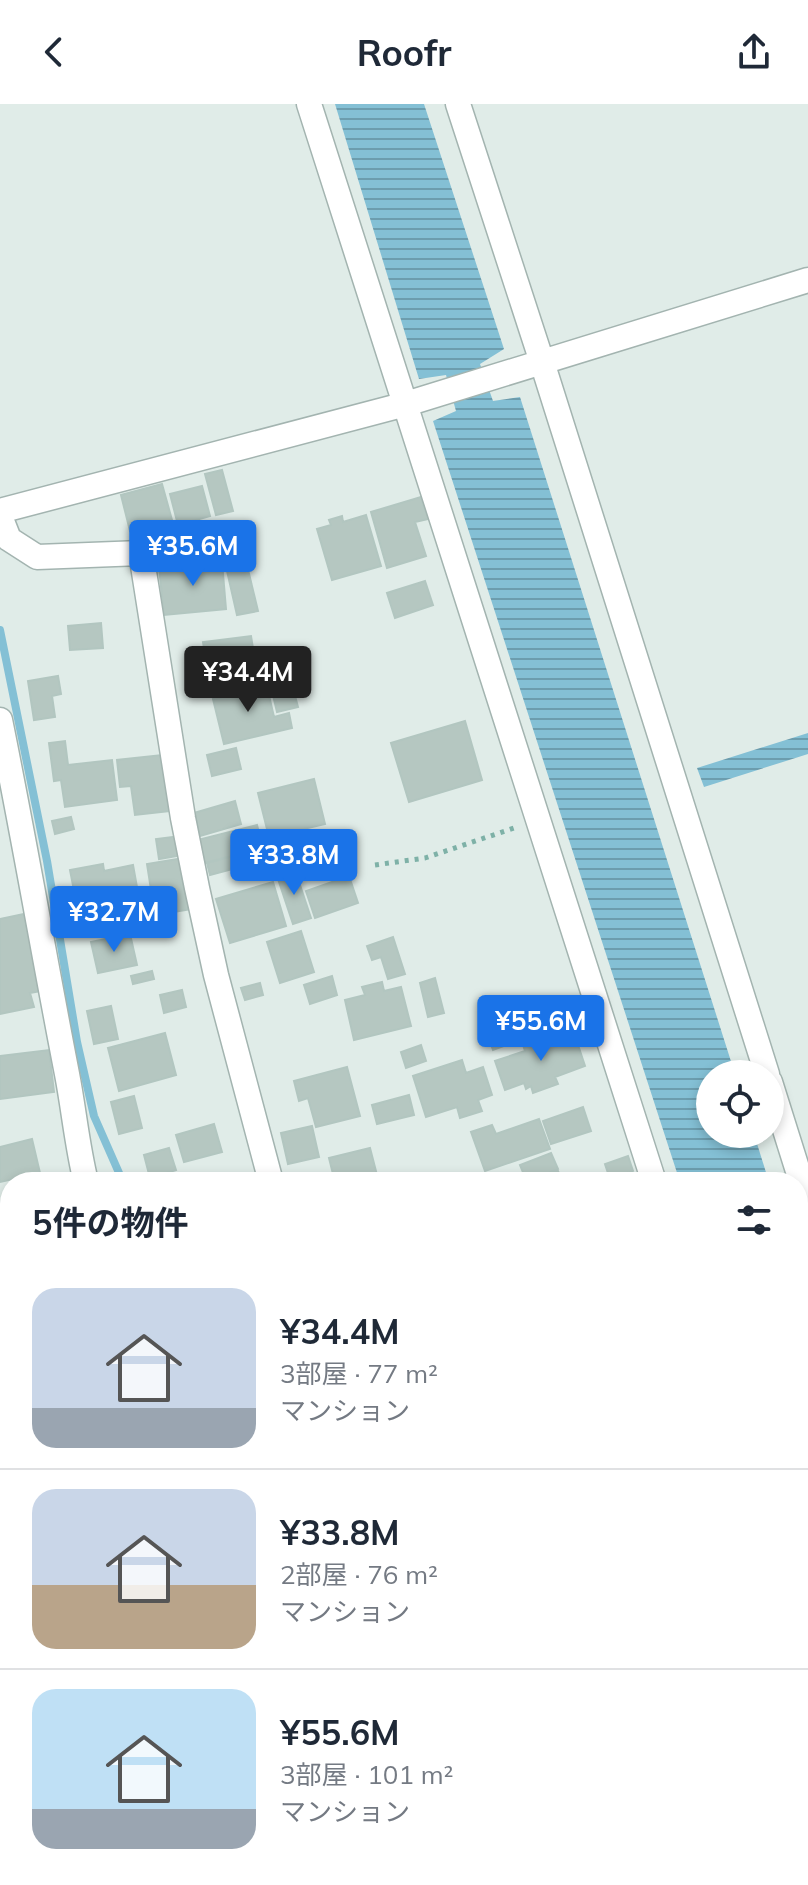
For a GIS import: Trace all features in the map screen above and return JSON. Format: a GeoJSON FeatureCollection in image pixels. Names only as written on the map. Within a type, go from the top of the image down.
{"type":"FeatureCollection","features":[{"type":"Feature","properties":{"kind":"street"},"geometry":{"type":"LineString","coordinates":[[309,104],[651,1172]]}},
{"type":"Feature","properties":{"kind":"street"},"geometry":{"type":"LineString","coordinates":[[458,104],[763,1060]]}},
{"type":"Feature","properties":{"kind":"street"},"geometry":{"type":"LineString","coordinates":[[268,1172],[216,975],[197,888],[141,553],[37,557],[9,539],[0,514],[406,404],[808,280]]}},
{"type":"Feature","properties":{"kind":"street"},"geometry":{"type":"LineString","coordinates":[[0,720],[83,1172]]}},
{"type":"Feature","properties":{"kind":"street"},"geometry":{"type":"LineString","coordinates":[[784,1126],[798,1172]]}},
{"type":"Feature","properties":{"kind":"path"},"geometry":{"type":"LineString","coordinates":[[375,865],[425,858],[538,820]]}},
{"type":"Feature","properties":{"kind":"water"},"geometry":{"type":"Polygon","coordinates":[[[335,104],[424,104],[504,349],[480,364],[493,401],[520,397],[731,1060],[696,1060],[696,1148],[758,1148],[766,1172],[677,1172],[433,421],[456,411],[446,375],[419,379],[335,104]]]}},
{"type":"Feature","properties":{"kind":"water"},"geometry":{"type":"Polygon","coordinates":[[[808,733],[808,754],[704,787],[697,768],[808,733]]]}},
{"type":"Feature","properties":{"kind":"building"},"geometry":{"type":"Polygon","coordinates":[[[222,470],[233,511],[216,515],[205,474],[222,470]]]}},
{"type":"Feature","properties":{"kind":"building"},"geometry":{"type":"Polygon","coordinates":[[[162,484],[172,520],[130,531],[121,495],[162,484]]]}},
{"type":"Feature","properties":{"kind":"building"},"geometry":{"type":"Polygon","coordinates":[[[202,486],[210,516],[178,525],[170,494],[202,486]]]}},
{"type":"Feature","properties":{"kind":"building"},"geometry":{"type":"Polygon","coordinates":[[[421,497],[428,519],[415,522],[426,556],[387,568],[371,512],[421,497]]]}},
{"type":"Feature","properties":{"kind":"building"},"geometry":{"type":"Polygon","coordinates":[[[366,515],[381,566],[332,580],[317,529],[331,525],[329,520],[342,516],[343,522],[366,515]]]}},
{"type":"Feature","properties":{"kind":"building"},"geometry":{"type":"Polygon","coordinates":[[[245,557],[258,611],[237,615],[225,562],[245,557]]]}},
{"type":"Feature","properties":{"kind":"building"},"geometry":{"type":"Polygon","coordinates":[[[222,562],[226,609],[164,615],[159,568],[222,562]]]}},
{"type":"Feature","properties":{"kind":"building"},"geometry":{"type":"Polygon","coordinates":[[[425,581],[433,605],[395,618],[387,593],[425,581]]]}},
{"type":"Feature","properties":{"kind":"building"},"geometry":{"type":"Polygon","coordinates":[[[101,623],[103,648],[70,650],[68,626],[101,623]]]}},
{"type":"Feature","properties":{"kind":"building"},"geometry":{"type":"Polygon","coordinates":[[[251,636],[254,655],[206,661],[203,642],[251,636]]]}},
{"type":"Feature","properties":{"kind":"building"},"geometry":{"type":"Polygon","coordinates":[[[289,673],[298,707],[277,712],[269,678],[289,673]]]}},
{"type":"Feature","properties":{"kind":"building"},"geometry":{"type":"Polygon","coordinates":[[[58,676],[61,694],[52,696],[55,717],[34,720],[28,681],[58,676]]]}},
{"type":"Feature","properties":{"kind":"building"},"geometry":{"type":"Polygon","coordinates":[[[251,682],[253,690],[267,687],[274,717],[289,713],[292,728],[224,744],[213,699],[235,694],[233,686],[251,682]]]}},
{"type":"Feature","properties":{"kind":"building"},"geometry":{"type":"Polygon","coordinates":[[[465,721],[482,780],[409,802],[391,743],[465,721]]]}},
{"type":"Feature","properties":{"kind":"building"},"geometry":{"type":"Polygon","coordinates":[[[65,741],[68,765],[112,760],[117,800],[65,807],[61,780],[54,781],[49,743],[65,741]]]}},
{"type":"Feature","properties":{"kind":"building"},"geometry":{"type":"Polygon","coordinates":[[[236,748],[241,769],[212,776],[207,755],[236,748]]]}},
{"type":"Feature","properties":{"kind":"building"},"geometry":{"type":"Polygon","coordinates":[[[162,755],[169,811],[135,815],[131,786],[120,787],[117,760],[162,755]]]}},
{"type":"Feature","properties":{"kind":"building"},"geometry":{"type":"Polygon","coordinates":[[[314,779],[325,824],[269,837],[258,793],[314,779]]]}},
{"type":"Feature","properties":{"kind":"building"},"geometry":{"type":"Polygon","coordinates":[[[235,801],[241,824],[200,836],[194,813],[235,801]]]}},
{"type":"Feature","properties":{"kind":"building"},"geometry":{"type":"Polygon","coordinates":[[[71,817],[74,829],[55,834],[52,821],[71,817]]]}},
{"type":"Feature","properties":{"kind":"building"},"geometry":{"type":"Polygon","coordinates":[[[257,825],[263,848],[205,863],[198,840],[257,825]]]}},
{"type":"Feature","properties":{"kind":"building"},"geometry":{"type":"Polygon","coordinates":[[[180,836],[183,855],[159,859],[156,839],[180,836]]]}},
{"type":"Feature","properties":{"kind":"building"},"geometry":{"type":"Polygon","coordinates":[[[252,851],[255,863],[210,875],[207,863],[252,851]]]}},
{"type":"Feature","properties":{"kind":"building"},"geometry":{"type":"Polygon","coordinates":[[[184,858],[192,909],[155,915],[147,864],[184,858]]]}},
{"type":"Feature","properties":{"kind":"building"},"geometry":{"type":"Polygon","coordinates":[[[103,864],[104,871],[133,865],[142,915],[81,926],[70,870],[103,864]]]}},
{"type":"Feature","properties":{"kind":"building"},"geometry":{"type":"Polygon","coordinates":[[[295,870],[311,918],[293,924],[277,876],[295,870]]]}},
{"type":"Feature","properties":{"kind":"building"},"geometry":{"type":"Polygon","coordinates":[[[349,876],[358,903],[315,918],[306,891],[349,876]]]}},
{"type":"Feature","properties":{"kind":"building"},"geometry":{"type":"Polygon","coordinates":[[[273,882],[286,926],[230,943],[216,899],[273,882]]]}},
{"type":"Feature","properties":{"kind":"building"},"geometry":{"type":"Polygon","coordinates":[[[24,914],[41,991],[30,993],[34,1007],[0,1014],[0,919],[24,914]]]}},
{"type":"Feature","properties":{"kind":"building"},"geometry":{"type":"Polygon","coordinates":[[[301,931],[314,972],[280,983],[267,942],[301,931]]]}},
{"type":"Feature","properties":{"kind":"building"},"geometry":{"type":"Polygon","coordinates":[[[130,934],[137,965],[98,973],[91,942],[130,934]]]}},
{"type":"Feature","properties":{"kind":"building"},"geometry":{"type":"Polygon","coordinates":[[[393,937],[405,974],[388,979],[381,957],[372,960],[367,946],[393,937]]]}},
{"type":"Feature","properties":{"kind":"building"},"geometry":{"type":"Polygon","coordinates":[[[152,971],[154,979],[133,984],[131,976],[152,971]]]}},
{"type":"Feature","properties":{"kind":"building"},"geometry":{"type":"Polygon","coordinates":[[[332,976],[337,995],[310,1004],[304,985],[332,976]]]}},
{"type":"Feature","properties":{"kind":"building"},"geometry":{"type":"Polygon","coordinates":[[[435,978],[444,1013],[428,1017],[420,983],[435,978]]]}},
{"type":"Feature","properties":{"kind":"building"},"geometry":{"type":"Polygon","coordinates":[[[382,982],[384,991],[401,987],[411,1026],[354,1040],[345,1000],[365,995],[362,987],[382,982]]]}},
{"type":"Feature","properties":{"kind":"building"},"geometry":{"type":"Polygon","coordinates":[[[260,983],[263,995],[245,1000],[241,988],[260,983]]]}},
{"type":"Feature","properties":{"kind":"building"},"geometry":{"type":"Polygon","coordinates":[[[182,990],[186,1007],[164,1013],[160,995],[182,990]]]}},
{"type":"Feature","properties":{"kind":"building"},"geometry":{"type":"Polygon","coordinates":[[[111,1006],[118,1039],[94,1044],[87,1011],[111,1006]]]}},
{"type":"Feature","properties":{"kind":"building"},"geometry":{"type":"Polygon","coordinates":[[[513,1010],[523,1039],[493,1050],[483,1021],[513,1010]]]}},
{"type":"Feature","properties":{"kind":"building"},"geometry":{"type":"Polygon","coordinates":[[[165,1033],[176,1075],[119,1091],[108,1048],[165,1033]]]}},
{"type":"Feature","properties":{"kind":"building"},"geometry":{"type":"Polygon","coordinates":[[[574,1033],[585,1066],[555,1077],[558,1084],[533,1093],[531,1086],[526,1089],[524,1083],[505,1090],[495,1061],[525,1051],[522,1042],[543,1035],[546,1043],[574,1033]]]}},
{"type":"Feature","properties":{"kind":"building"},"geometry":{"type":"Polygon","coordinates":[[[421,1045],[426,1061],[406,1068],[401,1052],[421,1045]]]}},
{"type":"Feature","properties":{"kind":"building"},"geometry":{"type":"Polygon","coordinates":[[[49,1050],[54,1092],[0,1099],[0,1056],[49,1050]]]}},
{"type":"Feature","properties":{"kind":"building"},"geometry":{"type":"Polygon","coordinates":[[[462,1060],[466,1073],[483,1067],[492,1095],[478,1100],[482,1111],[460,1118],[457,1107],[426,1117],[413,1076],[462,1060]]]}},
{"type":"Feature","properties":{"kind":"building"},"geometry":{"type":"Polygon","coordinates":[[[347,1067],[360,1116],[316,1127],[308,1098],[299,1101],[294,1081],[347,1067]]]}},
{"type":"Feature","properties":{"kind":"building"},"geometry":{"type":"Polygon","coordinates":[[[409,1095],[414,1115],[377,1124],[372,1105],[409,1095]]]}},
{"type":"Feature","properties":{"kind":"building"},"geometry":{"type":"Polygon","coordinates":[[[134,1096],[142,1128],[119,1134],[111,1102],[134,1096]]]}},
{"type":"Feature","properties":{"kind":"building"},"geometry":{"type":"Polygon","coordinates":[[[583,1107],[591,1131],[551,1144],[543,1121],[583,1107]]]}},
{"type":"Feature","properties":{"kind":"building"},"geometry":{"type":"Polygon","coordinates":[[[539,1119],[550,1149],[485,1171],[471,1132],[492,1125],[496,1134],[539,1119]]]}},
{"type":"Feature","properties":{"kind":"building"},"geometry":{"type":"Polygon","coordinates":[[[214,1124],[222,1152],[184,1162],[176,1135],[214,1124]]]}},
{"type":"Feature","properties":{"kind":"building"},"geometry":{"type":"Polygon","coordinates":[[[312,1126],[319,1157],[288,1164],[281,1133],[312,1126]]]}},
{"type":"Feature","properties":{"kind":"building"},"geometry":{"type":"Polygon","coordinates":[[[32,1139],[40,1172],[0,1172],[0,1147],[32,1139]]]}},
{"type":"Feature","properties":{"kind":"building"},"geometry":{"type":"Polygon","coordinates":[[[169,1148],[176,1170],[148,1172],[144,1155],[169,1148]]]}},
{"type":"Feature","properties":{"kind":"building"},"geometry":{"type":"Polygon","coordinates":[[[370,1148],[376,1172],[332,1172],[329,1158],[370,1148]]]}},
{"type":"Feature","properties":{"kind":"building"},"geometry":{"type":"Polygon","coordinates":[[[551,1153],[558,1169],[523,1172],[520,1165],[551,1153]]]}},
{"type":"Feature","properties":{"kind":"building"},"geometry":{"type":"Polygon","coordinates":[[[628,1156],[633,1171],[608,1172],[605,1164],[628,1156]]]}},
{"type":"Feature","properties":{"kind":"waterway"},"geometry":{"type":"LineString","coordinates":[[0,630],[47,861],[77,1042],[94,1116],[119,1172]]}}]}
